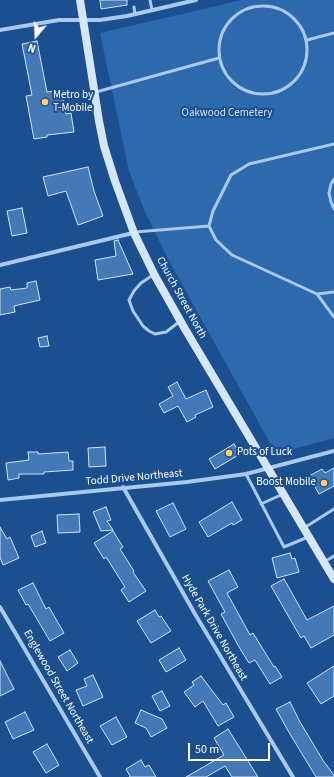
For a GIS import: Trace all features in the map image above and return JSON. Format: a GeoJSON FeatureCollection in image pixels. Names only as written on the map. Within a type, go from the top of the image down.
{"type":"FeatureCollection","features":[{"type":"Feature","properties":{"kind":"main road","name":"Church Street North"},"geometry":{"type":"LineString","coordinates":[[80,0],[94,93],[104,146],[115,182],[134,233],[154,274],[180,321],[334,579]]}},
{"type":"Feature","properties":{"kind":"street"},"geometry":{"type":"LineString","coordinates":[[0,30],[59,20],[100,20],[135,14],[196,0]]}},
{"type":"Feature","properties":{"kind":"street"},"geometry":{"type":"LineString","coordinates":[[0,265],[134,233]]}},
{"type":"Feature","properties":{"kind":"street","name":"Todd Drive Northeast"},"geometry":{"type":"LineString","coordinates":[[0,500],[187,482],[246,474],[334,451]]}},
{"type":"Feature","properties":{"kind":"street","name":"Hyde Park Drive Northeast"},"geometry":{"type":"LineString","coordinates":[[123,488],[195,614],[293,777]]}},
{"type":"Feature","properties":{"kind":"street","name":"Englewood Street Northeast"},"geometry":{"type":"LineString","coordinates":[[0,607],[100,777]]}},
{"type":"Feature","properties":{"kind":"lane"},"geometry":{"type":"LineString","coordinates":[[150,0],[152,10]]}},
{"type":"Feature","properties":{"kind":"lane"},"geometry":{"type":"LineString","coordinates":[[254,6],[268,6],[292,16],[301,27],[307,40],[308,54],[301,74],[297,80],[286,89],[272,94],[255,94],[244,91],[232,83],[224,71],[219,58],[218,44],[222,31],[230,20],[241,11],[254,6]]}},
{"type":"Feature","properties":{"kind":"lane"},"geometry":{"type":"LineString","coordinates":[[134,7],[135,14]]}},
{"type":"Feature","properties":{"kind":"lane"},"geometry":{"type":"LineString","coordinates":[[307,40],[334,33]]}},
{"type":"Feature","properties":{"kind":"lane"},"geometry":{"type":"LineString","coordinates":[[94,93],[219,58]]}},
{"type":"Feature","properties":{"kind":"lane"},"geometry":{"type":"LineString","coordinates":[[334,144],[250,164],[231,175],[213,211],[208,226],[216,240],[232,255],[317,294],[334,317]]}},
{"type":"Feature","properties":{"kind":"lane"},"geometry":{"type":"LineString","coordinates":[[334,179],[331,184],[330,193],[330,202],[334,209]]}},
{"type":"Feature","properties":{"kind":"lane"},"geometry":{"type":"LineString","coordinates":[[134,233],[208,226]]}},
{"type":"Feature","properties":{"kind":"lane"},"geometry":{"type":"LineString","coordinates":[[154,274],[134,290],[129,300],[133,311],[143,326],[155,334],[166,332],[180,321]]}},
{"type":"Feature","properties":{"kind":"lane"},"geometry":{"type":"LineString","coordinates":[[317,294],[334,292]]}},
{"type":"Feature","properties":{"kind":"lane"},"geometry":{"type":"LineString","coordinates":[[246,474],[284,547],[309,537]]}},
{"type":"Feature","properties":{"kind":"lane"},"geometry":{"type":"LineString","coordinates":[[261,504],[284,494]]}},
{"type":"Feature","properties":{"kind":"lane"},"geometry":{"type":"LineString","coordinates":[[304,528],[334,509]]}},
{"type":"Feature","properties":{"kind":"lane"},"geometry":{"type":"LineString","coordinates":[[324,562],[334,556]]}},
{"type":"Feature","properties":{"kind":"green space","name":"Oakwood Cemetery"},"geometry":{"type":"Polygon","coordinates":[[[242,0],[334,0],[334,438],[276,454],[168,259],[145,212],[129,171],[100,33],[242,0]]]}},
{"type":"Feature","properties":{"kind":"building"},"geometry":{"type":"Polygon","coordinates":[[[100,0],[127,0],[127,5],[101,9],[100,0]]]}},
{"type":"Feature","properties":{"kind":"building"},"geometry":{"type":"Polygon","coordinates":[[[37,41],[47,92],[62,90],[66,114],[71,113],[74,132],[47,135],[47,137],[34,139],[26,96],[32,95],[22,44],[37,41]]]}},
{"type":"Feature","properties":{"kind":"building"},"geometry":{"type":"Polygon","coordinates":[[[88,167],[94,191],[103,216],[78,225],[66,191],[48,196],[43,177],[88,167]]]}},
{"type":"Feature","properties":{"kind":"building"},"geometry":{"type":"Polygon","coordinates":[[[22,208],[27,233],[12,236],[7,211],[22,208]]]}},
{"type":"Feature","properties":{"kind":"building"},"geometry":{"type":"Polygon","coordinates":[[[118,240],[133,274],[98,280],[95,260],[116,256],[114,241],[118,240]]]}},
{"type":"Feature","properties":{"kind":"building"},"geometry":{"type":"Polygon","coordinates":[[[36,281],[40,300],[14,306],[15,312],[0,315],[0,289],[10,287],[11,290],[27,288],[27,283],[36,281]]]}},
{"type":"Feature","properties":{"kind":"building"},"geometry":{"type":"Polygon","coordinates":[[[47,336],[49,346],[40,347],[38,338],[47,336]]]}},
{"type":"Feature","properties":{"kind":"building"},"geometry":{"type":"Polygon","coordinates":[[[177,382],[186,399],[206,390],[213,407],[195,415],[196,417],[187,422],[178,406],[164,413],[159,404],[173,396],[168,387],[177,382]]]}},
{"type":"Feature","properties":{"kind":"building"},"geometry":{"type":"Polygon","coordinates":[[[234,444],[240,454],[215,469],[209,459],[234,444]]]}},
{"type":"Feature","properties":{"kind":"building"},"geometry":{"type":"Polygon","coordinates":[[[105,447],[106,466],[89,467],[88,448],[105,447]]]}},
{"type":"Feature","properties":{"kind":"building"},"geometry":{"type":"Polygon","coordinates":[[[28,452],[38,452],[38,454],[68,452],[69,461],[73,461],[73,470],[44,472],[44,474],[19,474],[19,478],[8,480],[6,463],[29,460],[28,452]]]}},
{"type":"Feature","properties":{"kind":"building"},"geometry":{"type":"Polygon","coordinates":[[[334,468],[334,486],[319,494],[309,476],[322,469],[325,473],[334,468]]]}},
{"type":"Feature","properties":{"kind":"building"},"geometry":{"type":"Polygon","coordinates":[[[232,502],[242,520],[233,525],[232,523],[208,537],[199,522],[232,502]]]}},
{"type":"Feature","properties":{"kind":"building"},"geometry":{"type":"Polygon","coordinates":[[[173,503],[186,529],[170,537],[156,511],[173,503]]]}},
{"type":"Feature","properties":{"kind":"building"},"geometry":{"type":"Polygon","coordinates":[[[106,507],[111,520],[107,521],[113,530],[101,531],[93,512],[106,507]]]}},
{"type":"Feature","properties":{"kind":"building"},"geometry":{"type":"Polygon","coordinates":[[[79,514],[80,532],[58,533],[57,515],[79,514]]]}},
{"type":"Feature","properties":{"kind":"building"},"geometry":{"type":"Polygon","coordinates":[[[0,527],[7,539],[10,537],[19,558],[3,565],[0,557],[0,527]]]}},
{"type":"Feature","properties":{"kind":"building"},"geometry":{"type":"Polygon","coordinates":[[[42,531],[46,543],[35,547],[31,536],[42,531]]]}},
{"type":"Feature","properties":{"kind":"building"},"geometry":{"type":"Polygon","coordinates":[[[113,531],[123,547],[120,549],[146,591],[129,602],[121,590],[125,587],[106,557],[104,559],[94,543],[113,531]]]}},
{"type":"Feature","properties":{"kind":"building"},"geometry":{"type":"Polygon","coordinates":[[[290,553],[292,559],[295,558],[299,572],[277,578],[272,558],[290,553]]]}},
{"type":"Feature","properties":{"kind":"building"},"geometry":{"type":"Polygon","coordinates":[[[229,570],[238,587],[227,593],[250,635],[253,633],[282,677],[270,684],[255,660],[249,663],[239,647],[221,614],[225,612],[208,581],[229,570]]]}},
{"type":"Feature","properties":{"kind":"building"},"geometry":{"type":"Polygon","coordinates":[[[284,579],[307,620],[334,606],[334,635],[311,648],[304,636],[301,638],[271,586],[284,579]]]}},
{"type":"Feature","properties":{"kind":"building"},"geometry":{"type":"Polygon","coordinates":[[[33,583],[46,609],[49,607],[64,633],[50,641],[18,590],[33,583]]]}},
{"type":"Feature","properties":{"kind":"building"},"geometry":{"type":"Polygon","coordinates":[[[155,610],[171,631],[151,643],[137,621],[155,610]]]}},
{"type":"Feature","properties":{"kind":"building"},"geometry":{"type":"Polygon","coordinates":[[[179,648],[186,660],[166,672],[159,660],[179,648]]]}},
{"type":"Feature","properties":{"kind":"building"},"geometry":{"type":"Polygon","coordinates":[[[70,650],[78,663],[67,671],[58,657],[70,650]]]}},
{"type":"Feature","properties":{"kind":"building"},"geometry":{"type":"Polygon","coordinates":[[[0,661],[14,689],[0,696],[0,661]]]}},
{"type":"Feature","properties":{"kind":"building"},"geometry":{"type":"Polygon","coordinates":[[[334,666],[334,696],[321,704],[307,683],[334,666]]]}},
{"type":"Feature","properties":{"kind":"building"},"geometry":{"type":"Polygon","coordinates":[[[93,675],[103,697],[83,706],[76,690],[87,686],[84,679],[93,675]]]}},
{"type":"Feature","properties":{"kind":"building"},"geometry":{"type":"Polygon","coordinates":[[[201,676],[223,705],[226,703],[234,717],[218,726],[203,701],[195,707],[184,692],[194,685],[192,682],[201,676]]]}},
{"type":"Feature","properties":{"kind":"building"},"geometry":{"type":"Polygon","coordinates":[[[162,691],[170,706],[160,711],[152,696],[162,691]]]}},
{"type":"Feature","properties":{"kind":"building"},"geometry":{"type":"Polygon","coordinates":[[[290,702],[300,722],[334,777],[316,777],[287,729],[276,709],[290,702]]]}},
{"type":"Feature","properties":{"kind":"building"},"geometry":{"type":"Polygon","coordinates":[[[141,710],[162,719],[167,728],[151,737],[146,728],[135,723],[141,710]]]}},
{"type":"Feature","properties":{"kind":"building"},"geometry":{"type":"Polygon","coordinates":[[[25,712],[34,730],[13,739],[5,722],[25,712]]]}},
{"type":"Feature","properties":{"kind":"building"},"geometry":{"type":"Polygon","coordinates":[[[116,717],[127,737],[112,745],[100,726],[116,717]]]}},
{"type":"Feature","properties":{"kind":"building"},"geometry":{"type":"Polygon","coordinates":[[[228,729],[258,777],[232,777],[225,766],[206,777],[186,777],[224,755],[214,738],[228,729]]]}},
{"type":"Feature","properties":{"kind":"building"},"geometry":{"type":"Polygon","coordinates":[[[47,744],[59,765],[46,773],[33,752],[47,744]]]}},
{"type":"Feature","properties":{"kind":"building"},"geometry":{"type":"Polygon","coordinates":[[[141,760],[145,767],[149,765],[156,777],[129,777],[130,776],[126,769],[141,760]]]}},
{"type":"Feature","properties":{"kind":"place","name":"Metro by T-Mobile"},"geometry":{"type":"Point","coordinates":[45,102]}},
{"type":"Feature","properties":{"kind":"place","name":"Pots of Luck"},"geometry":{"type":"Point","coordinates":[229,453]}},
{"type":"Feature","properties":{"kind":"place","name":"Boost Mobile"},"geometry":{"type":"Point","coordinates":[324,483]}}]}
